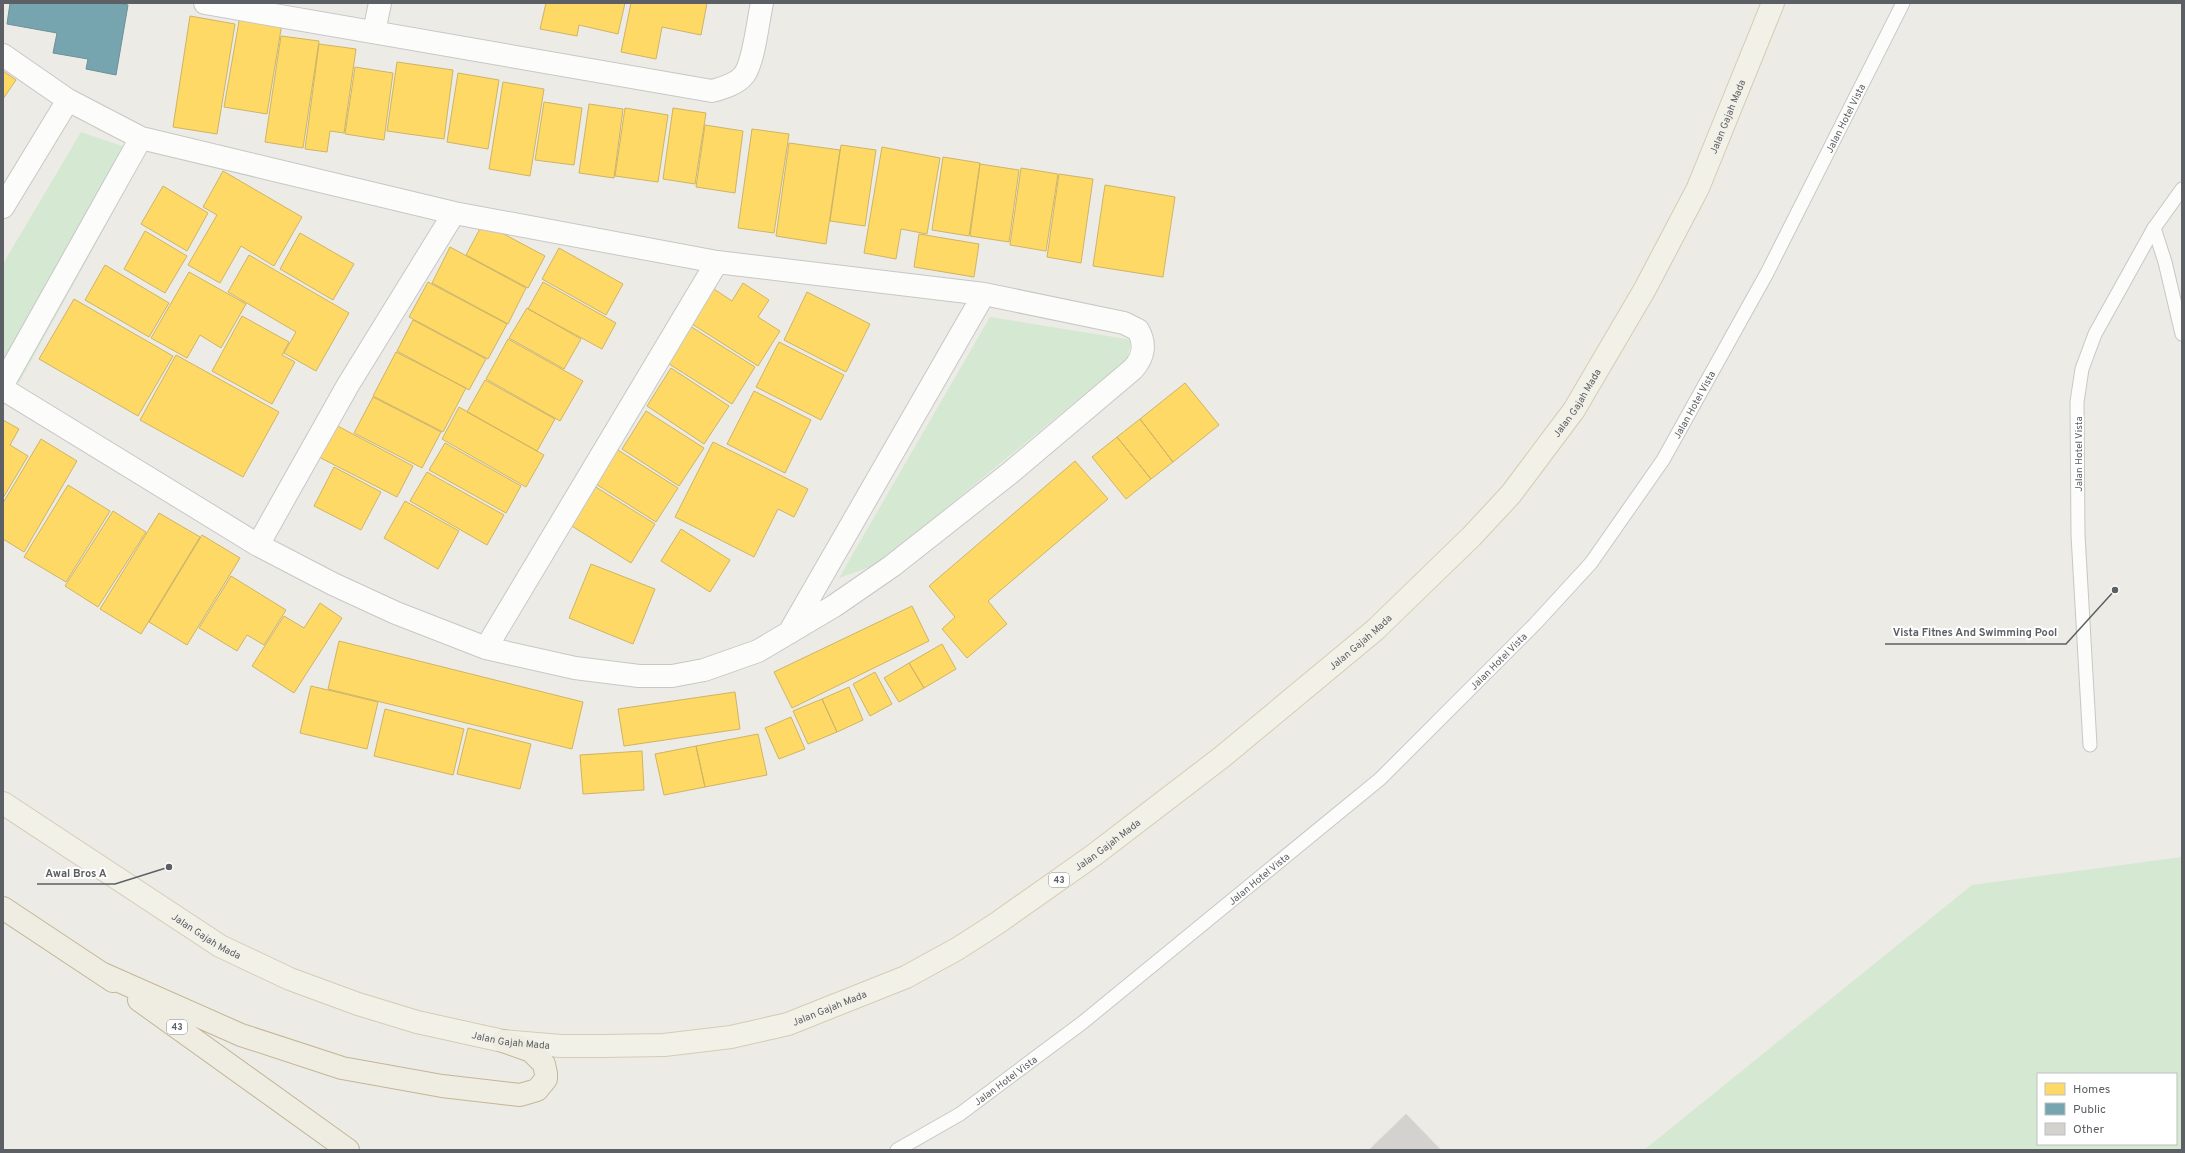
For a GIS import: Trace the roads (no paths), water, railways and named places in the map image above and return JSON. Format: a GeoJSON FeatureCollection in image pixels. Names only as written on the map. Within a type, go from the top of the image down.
{"type":"FeatureCollection","features":[{"type":"Feature","properties":{"kind":"highway","name":"43"},"geometry":{"type":"LineString","coordinates":[[3,908],[101,973],[348,1150]]}},
{"type":"Feature","properties":{"kind":"highway"},"geometry":{"type":"LineString","coordinates":[[101,973],[241,1035],[342,1068],[442,1086],[520,1096],[537,1090],[546,1079],[544,1064],[531,1051],[503,1041]]}},
{"type":"Feature","properties":{"kind":"main road","name":"Jalan Gajah Mada"},"geometry":{"type":"LineString","coordinates":[[3,803],[220,946],[290,979],[358,1004],[417,1022],[503,1041],[561,1046],[664,1045],[731,1037],[788,1024],[906,977],[957,949],[996,924],[1094,855],[1228,752],[1376,630],[1472,536],[1511,494],[1574,410],[1645,288],[1698,188],[1773,3]]}},
{"type":"Feature","properties":{"kind":"street"},"geometry":{"type":"LineString","coordinates":[[205,3],[712,91],[735,82],[744,74],[750,63],[762,3]]}},
{"type":"Feature","properties":{"kind":"street"},"geometry":{"type":"LineString","coordinates":[[374,32],[380,3]]}},
{"type":"Feature","properties":{"kind":"street"},"geometry":{"type":"LineString","coordinates":[[3,55],[68,100],[141,138],[454,213],[717,262],[984,294],[1132,326],[1138,330],[1142,336],[1143,344],[1141,359],[1133,369],[1016,468],[892,566],[787,635],[758,651],[704,670],[672,676],[639,676],[575,668],[486,648],[396,613],[333,584],[258,545],[3,389]]}},
{"type":"Feature","properties":{"kind":"street"},"geometry":{"type":"LineString","coordinates":[[3,207],[68,100]]}},
{"type":"Feature","properties":{"kind":"street"},"geometry":{"type":"LineString","coordinates":[[3,384],[141,138]]}},
{"type":"Feature","properties":{"kind":"street"},"geometry":{"type":"LineString","coordinates":[[258,545],[348,385],[454,213]]}},
{"type":"Feature","properties":{"kind":"street"},"geometry":{"type":"LineString","coordinates":[[486,648],[717,262]]}},
{"type":"Feature","properties":{"kind":"street"},"geometry":{"type":"LineString","coordinates":[[787,635],[984,294]]}},
{"type":"Feature","properties":{"kind":"lane","name":"Jalan Hotel Vista"},"geometry":{"type":"LineString","coordinates":[[897,1150],[972,1105],[1082,1024],[1380,779],[1535,624],[1591,563],[1663,460],[1767,273],[1903,3]]}},
{"type":"Feature","properties":{"kind":"lane","name":"Jalan Hotel Vista"},"geometry":{"type":"LineString","coordinates":[[2090,745],[2078,535],[2078,402],[2082,369],[2095,334],[2154,228],[2182,189]]}},
{"type":"Feature","properties":{"kind":"lane"},"geometry":{"type":"LineString","coordinates":[[2154,228],[2165,262],[2182,334]]}},
{"type":"Feature","properties":{"kind":"place","name":"Vista Fitnes And Swimming Pool"},"geometry":{"type":"Point","coordinates":[2115,590]}},
{"type":"Feature","properties":{"kind":"place","name":"Awal Bros A"},"geometry":{"type":"Point","coordinates":[169,867]}}]}
